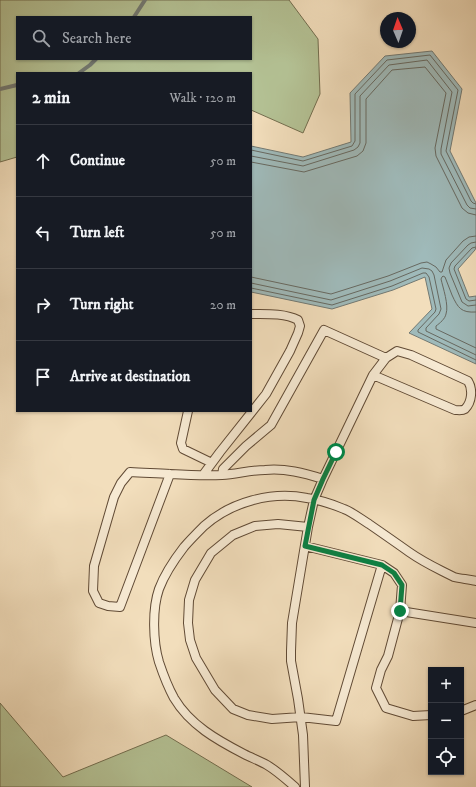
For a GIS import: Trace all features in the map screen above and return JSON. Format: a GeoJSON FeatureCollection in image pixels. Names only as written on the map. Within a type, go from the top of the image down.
{"type":"FeatureCollection","features":[{"type":"Feature","properties":{"kind":"lane"},"geometry":{"type":"LineString","coordinates":[[252,314],[270,314],[293,317],[298,320],[300,326],[290,351],[266,394],[252,412]]}},
{"type":"Feature","properties":{"kind":"lane"},"geometry":{"type":"LineString","coordinates":[[222,475],[223,469],[246,446],[271,425],[324,330],[386,358]]}},
{"type":"Feature","properties":{"kind":"lane"},"geometry":{"type":"LineString","coordinates":[[305,787],[303,735],[291,661],[291,651],[292,623],[314,500],[373,375],[386,358],[397,352],[411,355],[468,381],[471,386],[472,394],[464,409],[455,410],[373,375]]}},
{"type":"Feature","properties":{"kind":"lane"},"geometry":{"type":"LineString","coordinates":[[188,412],[181,443],[183,449],[212,463]]}},
{"type":"Feature","properties":{"kind":"lane"},"geometry":{"type":"LineString","coordinates":[[203,475],[252,412]]}},
{"type":"Feature","properties":{"kind":"lane"},"geometry":{"type":"LineString","coordinates":[[170,474],[120,607],[108,606],[99,603],[93,591],[94,566],[114,497],[130,472],[222,475],[266,470],[294,471],[323,479]]}},
{"type":"Feature","properties":{"kind":"lane"},"geometry":{"type":"LineString","coordinates":[[295,787],[282,775],[267,765],[210,735],[196,724],[175,699],[167,683],[159,662],[156,642],[155,606],[159,589],[167,571],[190,540],[205,525],[217,516],[249,501],[265,497],[284,496],[305,498],[326,502],[346,509],[420,559],[453,577],[476,581]]}},
{"type":"Feature","properties":{"kind":"lane"},"geometry":{"type":"LineString","coordinates":[[308,527],[278,524],[255,526],[233,535],[211,553],[195,580],[189,600],[188,623],[190,640],[196,658],[215,690],[233,709],[248,715],[272,719],[300,717],[336,721],[382,565]]}},
{"type":"Feature","properties":{"kind":"lane"},"geometry":{"type":"LineString","coordinates":[[305,546],[382,565],[394,573],[402,585],[400,611],[388,656],[381,670],[376,688],[386,708],[413,716],[428,715]]}},
{"type":"Feature","properties":{"kind":"lane"},"geometry":{"type":"LineString","coordinates":[[400,611],[476,623]]}},
{"type":"Feature","properties":{"kind":"lane"},"geometry":{"type":"LineString","coordinates":[[464,710],[476,705]]}},
{"type":"Feature","properties":{"kind":"green space"},"geometry":{"type":"Polygon","coordinates":[[[0,0],[289,0],[318,39],[320,94],[303,133],[252,110],[252,72],[16,72],[16,157],[0,162],[0,0]]]}},
{"type":"Feature","properties":{"kind":"green space"},"geometry":{"type":"Polygon","coordinates":[[[0,703],[63,777],[166,735],[252,787],[0,787],[0,703]]]}},
{"type":"Feature","properties":{"kind":"water"},"geometry":{"type":"Polygon","coordinates":[[[432,51],[462,89],[450,151],[476,203],[476,247],[458,269],[469,297],[476,296],[476,364],[409,333],[432,309],[425,277],[393,290],[332,309],[252,292],[252,146],[303,157],[351,142],[350,93],[385,56],[432,51]]]}},
{"type":"Feature","properties":{"kind":"waterway"},"geometry":{"type":"LineString","coordinates":[[135,16],[145,0]]}},
{"type":"Feature","properties":{"kind":"waterway"},"geometry":{"type":"LineString","coordinates":[[80,72],[95,60]]}},
{"type":"Feature","properties":{"kind":"waterway"},"geometry":{"type":"LineString","coordinates":[[0,89],[16,85]]}},
{"type":"Feature","properties":{"kind":"route"},"geometry":{"type":"LineString","coordinates":[[336,452],[314,500],[305,546],[382,565],[394,573],[402,585],[400,611]]}}]}
